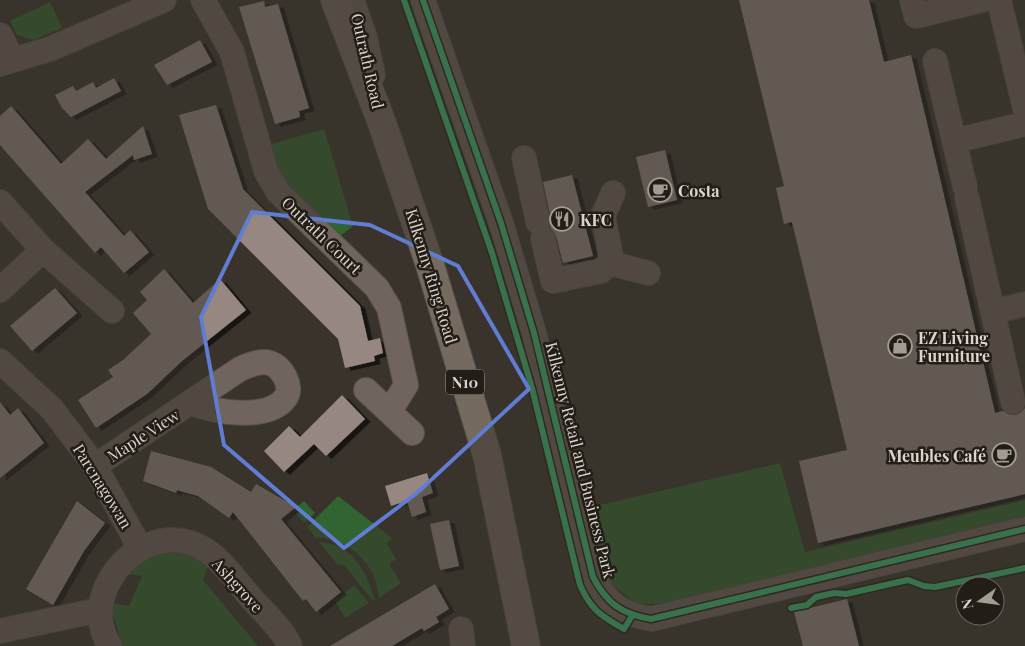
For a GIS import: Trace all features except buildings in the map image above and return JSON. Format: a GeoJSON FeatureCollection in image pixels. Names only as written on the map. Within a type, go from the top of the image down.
{"type":"FeatureCollection","features":[{"type":"Feature","properties":{"kind":"highway","name":"Kilkenny Ring Road"},"geometry":{"type":"LineString","coordinates":[[335,0],[382,123],[430,265],[487,455],[526,646]]}},
{"type":"Feature","properties":{"kind":"street"},"geometry":{"type":"LineString","coordinates":[[0,35],[6,62],[50,49],[164,0]]}},
{"type":"Feature","properties":{"kind":"street","name":"Outrath Court"},"geometry":{"type":"LineString","coordinates":[[203,0],[232,52],[266,170],[278,192],[377,288],[389,308],[406,385],[390,411]]}},
{"type":"Feature","properties":{"kind":"street","name":"Outrath Road"},"geometry":{"type":"LineString","coordinates":[[352,0],[365,37],[382,123]]}},
{"type":"Feature","properties":{"kind":"street","name":"Kilkenny Retail and Business Park"},"geometry":{"type":"LineString","coordinates":[[423,0],[501,223],[534,333],[593,577],[600,591],[614,606],[632,616],[651,619],[1025,529]]}},
{"type":"Feature","properties":{"kind":"street"},"geometry":{"type":"LineString","coordinates":[[912,0],[916,16],[982,0]]}},
{"type":"Feature","properties":{"kind":"street"},"geometry":{"type":"LineString","coordinates":[[999,0],[1025,109]]}},
{"type":"Feature","properties":{"kind":"street"},"geometry":{"type":"LineString","coordinates":[[934,61],[1014,402]]}},
{"type":"Feature","properties":{"kind":"street"},"geometry":{"type":"LineString","coordinates":[[954,141],[1025,124]]}},
{"type":"Feature","properties":{"kind":"street"},"geometry":{"type":"LineString","coordinates":[[524,158],[553,281],[602,271],[612,261]]}},
{"type":"Feature","properties":{"kind":"street"},"geometry":{"type":"LineString","coordinates":[[614,193],[603,216],[612,261],[617,265],[648,273]]}},
{"type":"Feature","properties":{"kind":"street"},"geometry":{"type":"LineString","coordinates":[[0,202],[43,250],[112,311]]}},
{"type":"Feature","properties":{"kind":"street"},"geometry":{"type":"LineString","coordinates":[[0,290],[43,250]]}},
{"type":"Feature","properties":{"kind":"street"},"geometry":{"type":"LineString","coordinates":[[993,312],[1025,304]]}},
{"type":"Feature","properties":{"kind":"street","name":"Parcnagowan"},"geometry":{"type":"LineString","coordinates":[[2,366],[52,409],[94,466],[140,548]]}},
{"type":"Feature","properties":{"kind":"street"},"geometry":{"type":"LineString","coordinates":[[366,390],[412,433]]}},
{"type":"Feature","properties":{"kind":"street","name":"Maple View"},"geometry":{"type":"LineString","coordinates":[[94,466],[191,403]]}},
{"type":"Feature","properties":{"kind":"street","name":"Ashgrove"},"geometry":{"type":"LineString","coordinates":[[99,610],[104,592],[115,571],[140,548],[158,541],[174,540],[190,543],[219,560],[290,646]]}},
{"type":"Feature","properties":{"kind":"street"},"geometry":{"type":"LineString","coordinates":[[0,631],[99,610],[110,646]]}},
{"type":"Feature","properties":{"kind":"highlighted area"},"geometry":{"type":"Polygon","coordinates":[[[252,212],[370,225],[458,266],[529,389],[417,493],[344,548],[224,445],[201,317],[252,212]]]}},
{"type":"Feature","properties":{"kind":"green space"},"geometry":{"type":"Polygon","coordinates":[[[50,2],[62,28],[33,40],[17,35],[10,21],[50,2]]]}},
{"type":"Feature","properties":{"kind":"green space"},"geometry":{"type":"Polygon","coordinates":[[[324,129],[353,226],[335,240],[281,184],[268,145],[324,129]]]}},
{"type":"Feature","properties":{"kind":"green space"},"geometry":{"type":"Polygon","coordinates":[[[780,463],[805,552],[1025,500],[1025,517],[669,603],[637,604],[608,581],[593,520],[596,506],[780,463]]]}},
{"type":"Feature","properties":{"kind":"green space"},"geometry":{"type":"Polygon","coordinates":[[[338,496],[392,538],[387,544],[396,559],[389,564],[401,583],[379,598],[374,577],[367,564],[355,552],[332,540],[316,538],[307,527],[338,496]]]}},
{"type":"Feature","properties":{"kind":"green space"},"geometry":{"type":"Polygon","coordinates":[[[304,501],[315,513],[304,523],[293,510],[304,501]]]}},
{"type":"Feature","properties":{"kind":"green space"},"geometry":{"type":"Polygon","coordinates":[[[319,542],[341,548],[356,561],[367,579],[375,600],[373,601],[345,566],[337,564],[319,542]]]}},
{"type":"Feature","properties":{"kind":"green space"},"geometry":{"type":"Polygon","coordinates":[[[179,549],[209,564],[203,580],[258,646],[122,646],[111,606],[113,603],[129,606],[142,576],[126,574],[147,555],[179,549]]]}},
{"type":"Feature","properties":{"kind":"green space"},"geometry":{"type":"Polygon","coordinates":[[[354,585],[369,603],[345,618],[335,601],[354,585]]]}},
{"type":"Feature","properties":{"kind":"cycle path"},"geometry":{"type":"LineString","coordinates":[[404,0],[492,253],[532,388],[580,585],[588,601],[598,612],[624,629],[632,616]]}},
{"type":"Feature","properties":{"kind":"cycle path"},"geometry":{"type":"LineString","coordinates":[[423,0],[501,223],[534,333],[593,577],[610,601],[624,611],[651,619],[1025,529]]}},
{"type":"Feature","properties":{"kind":"cycle path"},"geometry":{"type":"LineString","coordinates":[[791,608],[807,605],[816,597],[834,593],[846,594],[908,580],[924,586],[935,587],[1025,568]]}},
{"type":"Feature","properties":{"kind":"place","name":"Costa"},"geometry":{"type":"Point","coordinates":[660,190]}},
{"type":"Feature","properties":{"kind":"place","name":"KFC"},"geometry":{"type":"Point","coordinates":[562,219]}},
{"type":"Feature","properties":{"kind":"place","name":"EZ Living Furniture"},"geometry":{"type":"Point","coordinates":[900,346]}},
{"type":"Feature","properties":{"kind":"place","name":"Meubles Café"},"geometry":{"type":"Point","coordinates":[1004,455]}}]}
